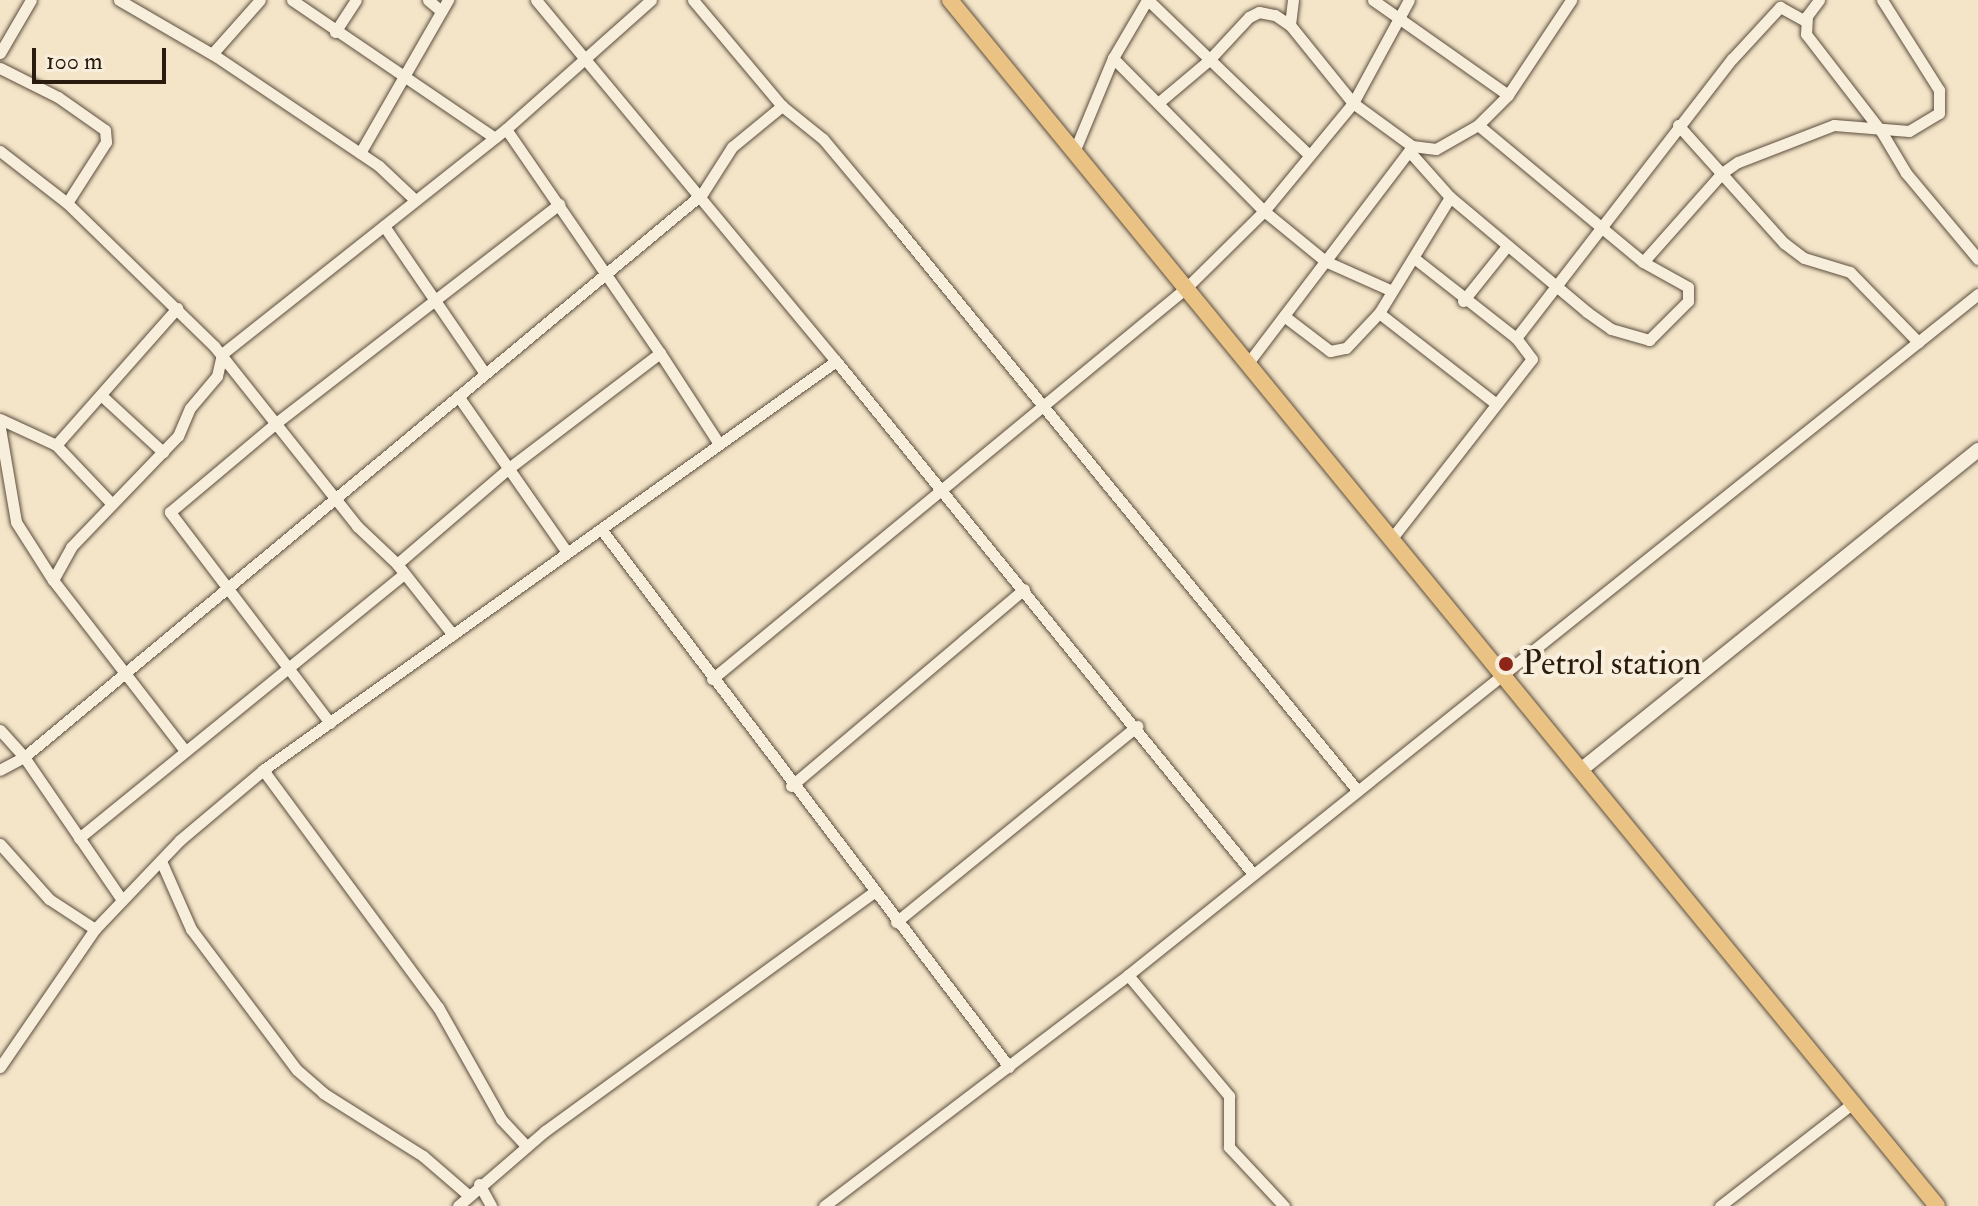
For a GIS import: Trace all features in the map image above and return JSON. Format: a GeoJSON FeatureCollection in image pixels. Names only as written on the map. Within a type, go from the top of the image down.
{"type":"FeatureCollection","features":[{"type":"Feature","properties":{"kind":"main road"},"geometry":{"type":"LineString","coordinates":[[950,0],[1937,1206]]}},
{"type":"Feature","properties":{"kind":"street"},"geometry":{"type":"LineString","coordinates":[[0,53],[31,0]]}},
{"type":"Feature","properties":{"kind":"street"},"geometry":{"type":"LineString","coordinates":[[119,0],[212,54],[360,153],[415,200]]}},
{"type":"Feature","properties":{"kind":"street"},"geometry":{"type":"LineString","coordinates":[[212,54],[260,0]]}},
{"type":"Feature","properties":{"kind":"street"},"geometry":{"type":"LineString","coordinates":[[292,0],[495,138]]}},
{"type":"Feature","properties":{"kind":"street"},"geometry":{"type":"LineString","coordinates":[[335,32],[356,0]]}},
{"type":"Feature","properties":{"kind":"street"},"geometry":{"type":"LineString","coordinates":[[360,153],[444,5],[428,0]]}},
{"type":"Feature","properties":{"kind":"street"},"geometry":{"type":"LineString","coordinates":[[536,0],[583,59],[702,194],[941,491],[1137,726],[1253,874]]}},
{"type":"Feature","properties":{"kind":"street"},"geometry":{"type":"LineString","coordinates":[[693,0],[782,106],[823,139],[1357,790]]}},
{"type":"Feature","properties":{"kind":"street"},"geometry":{"type":"LineString","coordinates":[[1074,152],[1113,58],[1148,0],[1309,155]]}},
{"type":"Feature","properties":{"kind":"street"},"geometry":{"type":"LineString","coordinates":[[1290,25],[1293,0]]}},
{"type":"Feature","properties":{"kind":"street"},"geometry":{"type":"LineString","coordinates":[[1373,0],[1508,95]]}},
{"type":"Feature","properties":{"kind":"street"},"geometry":{"type":"LineString","coordinates":[[712,679],[1186,288],[1264,211],[1353,103],[1409,0]]}},
{"type":"Feature","properties":{"kind":"street"},"geometry":{"type":"LineString","coordinates":[[1410,149],[1436,149],[1478,125],[1508,95],[1571,0]]}},
{"type":"Feature","properties":{"kind":"street"},"geometry":{"type":"LineString","coordinates":[[1819,0],[1805,21],[1806,34],[1881,131],[1906,173],[1978,259]]}},
{"type":"Feature","properties":{"kind":"street"},"geometry":{"type":"LineString","coordinates":[[1643,262],[1722,173],[1834,125],[1881,131],[1924,125],[1939,113],[1942,101],[1882,0]]}},
{"type":"Feature","properties":{"kind":"street"},"geometry":{"type":"LineString","coordinates":[[53,580],[71,547],[182,431],[190,408],[217,376],[222,354],[506,129],[645,2]]}},
{"type":"Feature","properties":{"kind":"street"},"geometry":{"type":"LineString","coordinates":[[1516,338],[1678,125],[1780,7],[1805,21]]}},
{"type":"Feature","properties":{"kind":"street"},"geometry":{"type":"LineString","coordinates":[[1158,103],[1259,12],[1290,25],[1353,103],[1410,149],[1450,197],[1611,329],[1649,340],[1692,293],[1643,262],[1601,224],[1478,125]]}},
{"type":"Feature","properties":{"kind":"street"},"geometry":{"type":"LineString","coordinates":[[1113,58],[1264,211],[1325,261],[1392,291]]}},
{"type":"Feature","properties":{"kind":"street"},"geometry":{"type":"LineString","coordinates":[[0,68],[58,97],[105,130],[106,142],[67,203]]}},
{"type":"Feature","properties":{"kind":"street"},"geometry":{"type":"LineString","coordinates":[[0,770],[24,757],[229,590],[334,497],[702,194],[732,147],[782,106]]}},
{"type":"Feature","properties":{"kind":"street"},"geometry":{"type":"LineString","coordinates":[[1678,125],[1784,243],[1804,258],[1850,272],[1918,342]]}},
{"type":"Feature","properties":{"kind":"street"},"geometry":{"type":"LineString","coordinates":[[506,129],[719,444]]}},
{"type":"Feature","properties":{"kind":"street"},"geometry":{"type":"LineString","coordinates":[[1248,363],[1410,149]]}},
{"type":"Feature","properties":{"kind":"street"},"geometry":{"type":"LineString","coordinates":[[0,151],[67,203],[222,354],[334,497],[400,569],[453,635]]}},
{"type":"Feature","properties":{"kind":"street"},"geometry":{"type":"LineString","coordinates":[[1284,316],[1338,352],[1379,313],[1450,197]]}},
{"type":"Feature","properties":{"kind":"street"},"geometry":{"type":"LineString","coordinates":[[330,723],[291,666],[170,512],[276,423],[559,204]]}},
{"type":"Feature","properties":{"kind":"street"},"geometry":{"type":"LineString","coordinates":[[384,226],[484,372]]}},
{"type":"Feature","properties":{"kind":"street"},"geometry":{"type":"LineString","coordinates":[[1463,301],[1507,246]]}},
{"type":"Feature","properties":{"kind":"street"},"geometry":{"type":"LineString","coordinates":[[1392,538],[1495,403],[1531,362],[1529,350],[1516,338],[1463,301],[1414,258]]}},
{"type":"Feature","properties":{"kind":"street"},"geometry":{"type":"LineString","coordinates":[[824,1206],[1128,975],[1978,294]]}},
{"type":"Feature","properties":{"kind":"street"},"geometry":{"type":"LineString","coordinates":[[56,445],[177,308]]}},
{"type":"Feature","properties":{"kind":"street"},"geometry":{"type":"LineString","coordinates":[[1379,313],[1495,403]]}},
{"type":"Feature","properties":{"kind":"street"},"geometry":{"type":"LineString","coordinates":[[79,838],[291,666],[509,468],[660,353]]}},
{"type":"Feature","properties":{"kind":"street"},"geometry":{"type":"LineString","coordinates":[[1,1064],[95,929],[161,861],[263,770],[836,361]]}},
{"type":"Feature","properties":{"kind":"street"},"geometry":{"type":"LineString","coordinates":[[102,396],[163,452]]}},
{"type":"Feature","properties":{"kind":"street"},"geometry":{"type":"LineString","coordinates":[[458,396],[567,552]]}},
{"type":"Feature","properties":{"kind":"street"},"geometry":{"type":"LineString","coordinates":[[0,419],[56,445],[112,504]]}},
{"type":"Feature","properties":{"kind":"street"},"geometry":{"type":"LineString","coordinates":[[0,428],[14,517],[53,580],[185,751]]}},
{"type":"Feature","properties":{"kind":"street"},"geometry":{"type":"LineString","coordinates":[[1582,769],[1978,450]]}},
{"type":"Feature","properties":{"kind":"street"},"geometry":{"type":"LineString","coordinates":[[601,529],[791,786],[1009,1067]]}},
{"type":"Feature","properties":{"kind":"street"},"geometry":{"type":"LineString","coordinates":[[791,786],[1024,589]]}},
{"type":"Feature","properties":{"kind":"street"},"geometry":{"type":"LineString","coordinates":[[896,922],[1137,726]]}},
{"type":"Feature","properties":{"kind":"street"},"geometry":{"type":"LineString","coordinates":[[0,730],[24,757],[122,900]]}},
{"type":"Feature","properties":{"kind":"street"},"geometry":{"type":"LineString","coordinates":[[263,770],[453,1028],[501,1119],[526,1146]]}},
{"type":"Feature","properties":{"kind":"street"},"geometry":{"type":"LineString","coordinates":[[0,844],[49,899],[95,929]]}},
{"type":"Feature","properties":{"kind":"street"},"geometry":{"type":"LineString","coordinates":[[161,861],[186,921],[297,1070],[323,1093],[423,1156],[467,1194]]}},
{"type":"Feature","properties":{"kind":"street"},"geometry":{"type":"LineString","coordinates":[[458,1206],[467,1194],[526,1146],[874,892]]}},
{"type":"Feature","properties":{"kind":"street"},"geometry":{"type":"LineString","coordinates":[[1128,975],[1229,1096],[1229,1147],[1284,1206]]}},
{"type":"Feature","properties":{"kind":"street"},"geometry":{"type":"LineString","coordinates":[[1720,1206],[1734,1202],[1853,1103]]}},
{"type":"Feature","properties":{"kind":"street"},"geometry":{"type":"LineString","coordinates":[[479,1184],[491,1206]]}},
{"type":"Feature","properties":{"kind":"place","name":"Petrol station"},"geometry":{"type":"Point","coordinates":[1506,664]}}]}
